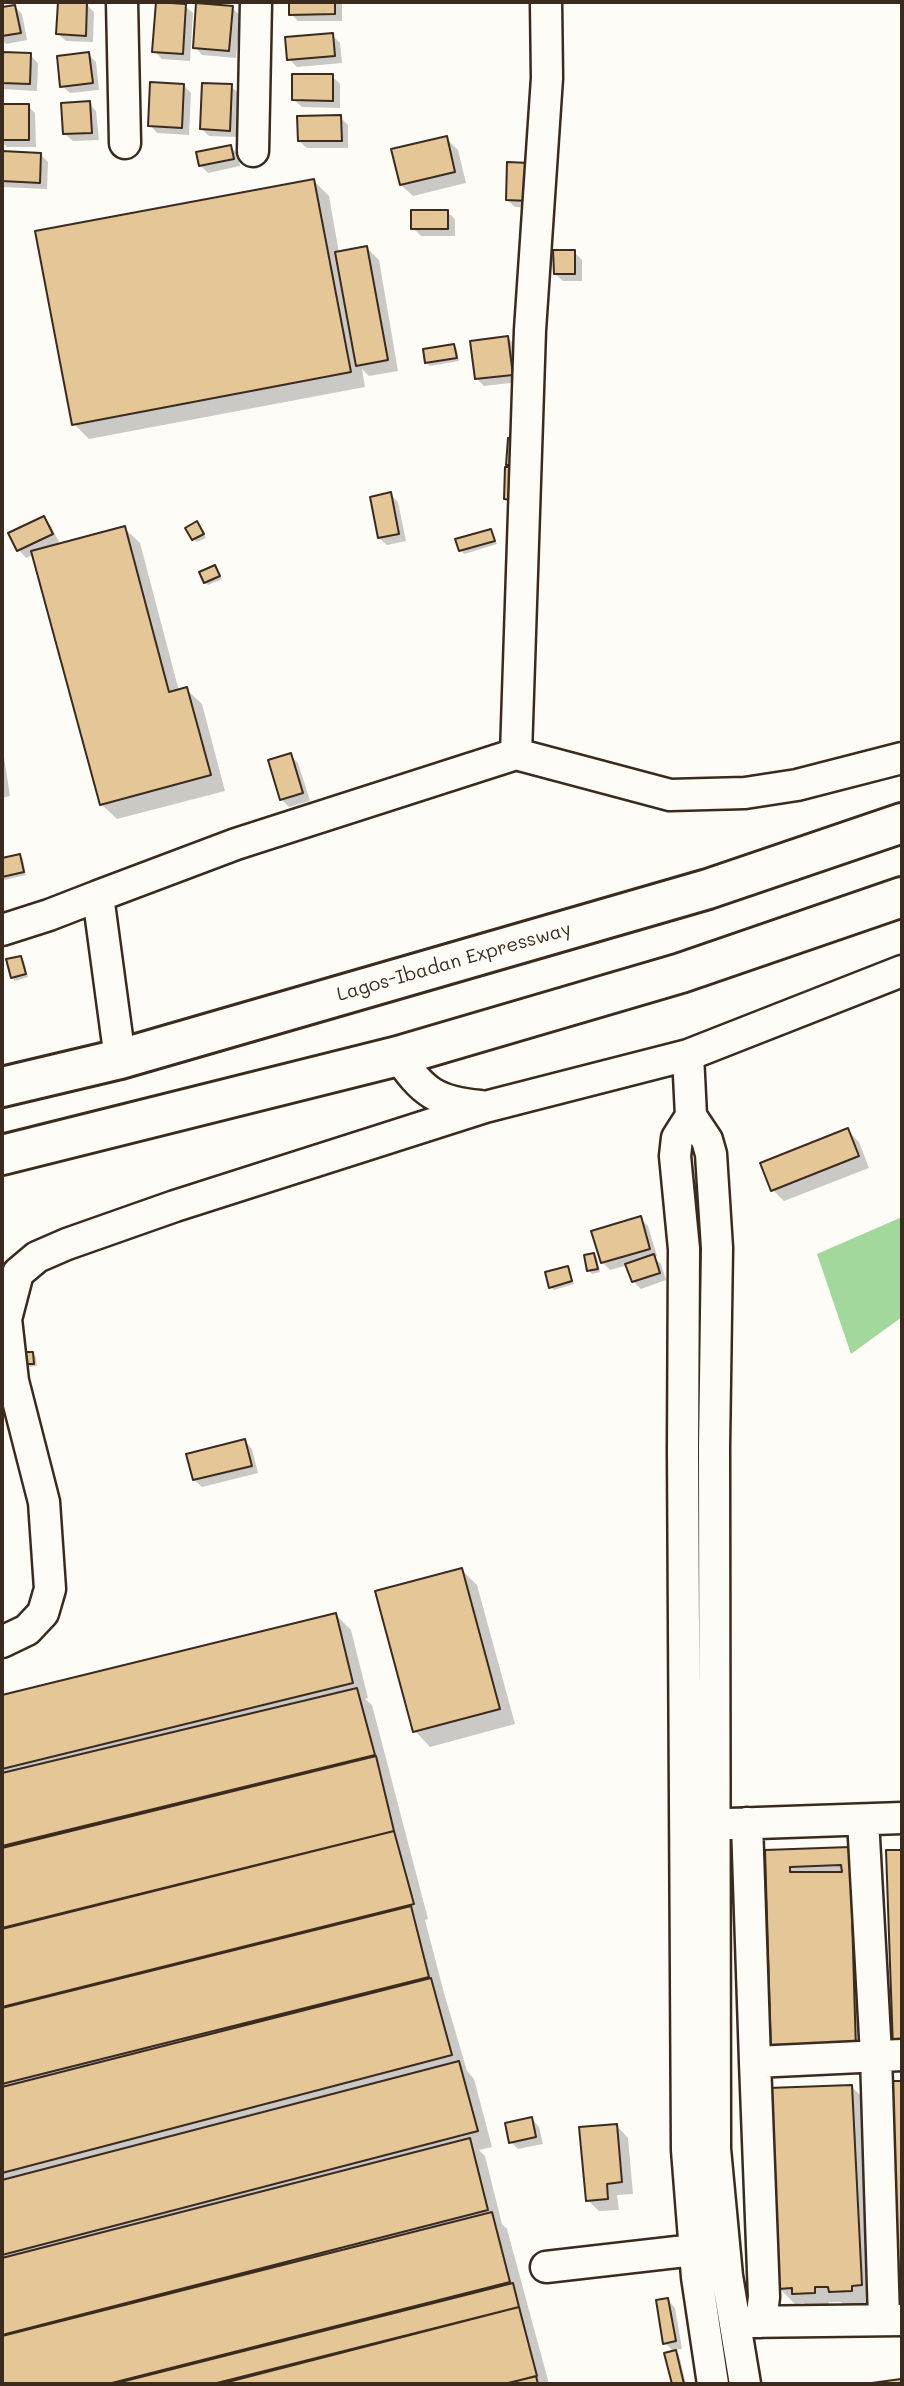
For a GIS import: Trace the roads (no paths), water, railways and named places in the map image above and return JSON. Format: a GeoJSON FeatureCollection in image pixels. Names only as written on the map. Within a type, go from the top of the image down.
{"type":"FeatureCollection","features":[{"type":"Feature","properties":{"kind":"highway","name":"Lagos-Ibadan Expressway"},"geometry":{"type":"LineString","coordinates":[[2,1087],[120,1059],[708,889],[902,823]]}},
{"type":"Feature","properties":{"kind":"highway"},"geometry":{"type":"LineString","coordinates":[[2,1155],[398,1056],[681,973],[902,897]]}},
{"type":"Feature","properties":{"kind":"street"},"geometry":{"type":"LineString","coordinates":[[122,2],[125,144]]}},
{"type":"Feature","properties":{"kind":"street"},"geometry":{"type":"LineString","coordinates":[[253,150],[256,2]]}},
{"type":"Feature","properties":{"kind":"street"},"geometry":{"type":"LineString","coordinates":[[516,754],[530,330],[547,78],[546,2]]}},
{"type":"Feature","properties":{"kind":"street"},"geometry":{"type":"LineString","coordinates":[[2,930],[49,915],[236,844],[516,754],[594,777],[670,795],[744,793],[797,785],[902,758]]}},
{"type":"Feature","properties":{"kind":"street"},"geometry":{"type":"LineString","coordinates":[[99,896],[120,1059]]}},
{"type":"Feature","properties":{"kind":"street"},"geometry":{"type":"LineString","coordinates":[[2,1643],[27,1630],[43,1613],[50,1588],[44,1502],[13,1381],[6,1319],[18,1273],[37,1257],[188,1202],[485,1107],[688,1055],[902,971]]}},
{"type":"Feature","properties":{"kind":"street"},"geometry":{"type":"LineString","coordinates":[[688,1055],[691,1116],[707,1140],[711,1154],[717,1248],[715,2149],[727,2276],[748,2322],[745,2384]]}},
{"type":"Feature","properties":{"kind":"street"},"geometry":{"type":"LineString","coordinates":[[398,1056],[415,1079],[441,1100],[485,1107]]}},
{"type":"Feature","properties":{"kind":"street"},"geometry":{"type":"LineString","coordinates":[[691,1116],[677,1138],[675,1156],[684,1249],[687,2150],[694,2250],[713,2384]]}},
{"type":"Feature","properties":{"kind":"street"},"geometry":{"type":"LineString","coordinates":[[715,1824],[902,1818]]}},
{"type":"Feature","properties":{"kind":"street"},"geometry":{"type":"LineString","coordinates":[[748,2322],[893,2319],[889,2055],[863,1820]]}},
{"type":"Feature","properties":{"kind":"street"},"geometry":{"type":"LineString","coordinates":[[747,1823],[764,2297],[748,2322]]}},
{"type":"Feature","properties":{"kind":"street"},"geometry":{"type":"LineString","coordinates":[[755,2062],[889,2055]]}},
{"type":"Feature","properties":{"kind":"street"},"geometry":{"type":"LineString","coordinates":[[546,2267],[694,2250]]}}]}
